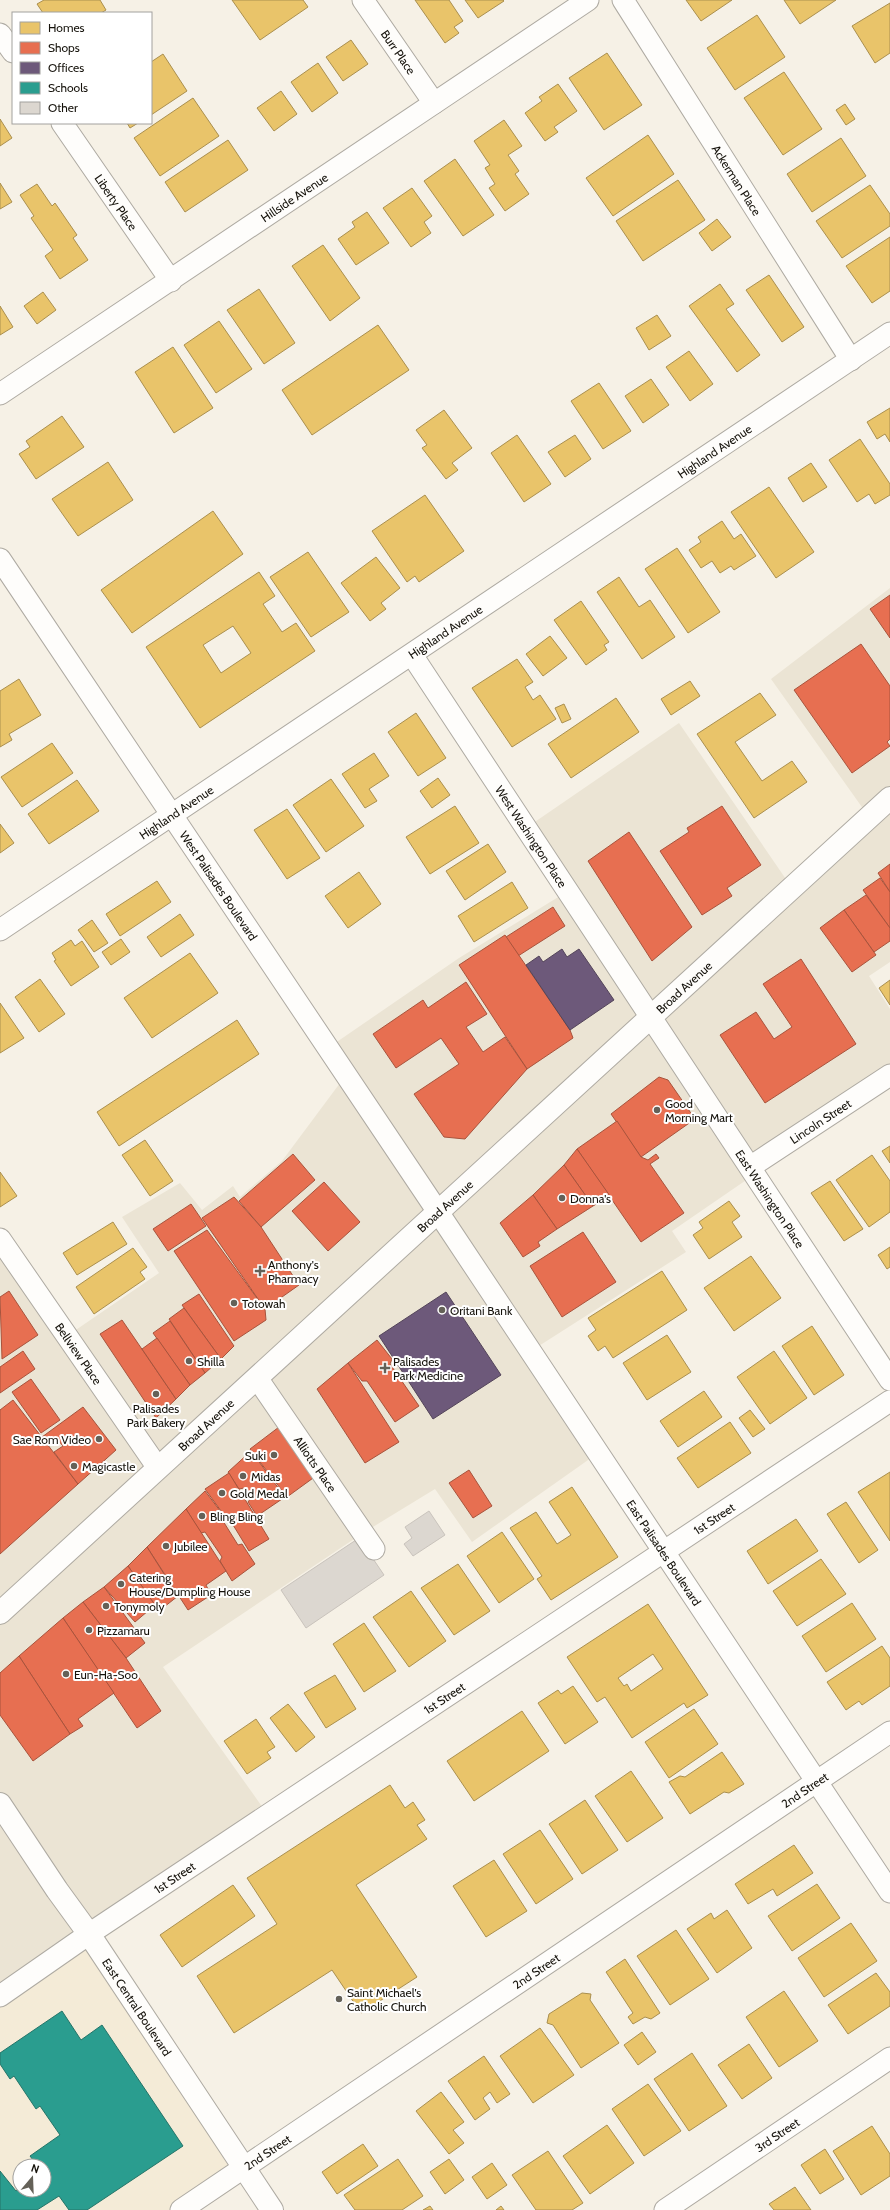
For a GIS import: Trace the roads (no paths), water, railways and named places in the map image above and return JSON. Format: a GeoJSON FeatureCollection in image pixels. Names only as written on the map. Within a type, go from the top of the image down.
{"type":"FeatureCollection","features":[{"type":"Feature","properties":{"kind":"main road","name":"Broad Avenue"},"geometry":{"type":"LineString","coordinates":[[0,1613],[890,798]]}},
{"type":"Feature","properties":{"kind":"main road","name":"East Central Boulevard"},"geometry":{"type":"LineString","coordinates":[[0,1804],[57,1890],[89,1934],[272,2210]]}},
{"type":"Feature","properties":{"kind":"street","name":"Burr Place"},"geometry":{"type":"LineString","coordinates":[[363,0],[434,103]]}},
{"type":"Feature","properties":{"kind":"street","name":"Hillside Avenue"},"geometry":{"type":"LineString","coordinates":[[0,394],[588,0]]}},
{"type":"Feature","properties":{"kind":"street","name":"Ackerman Place"},"geometry":{"type":"LineString","coordinates":[[623,0],[851,360]]}},
{"type":"Feature","properties":{"kind":"street"},"geometry":{"type":"LineString","coordinates":[[0,34],[12,51]]}},
{"type":"Feature","properties":{"kind":"street","name":"Liberty Place"},"geometry":{"type":"LineString","coordinates":[[63,124],[170,281]]}},
{"type":"Feature","properties":{"kind":"street","name":"Highland Avenue"},"geometry":{"type":"LineString","coordinates":[[0,930],[173,816],[890,333]]}},
{"type":"Feature","properties":{"kind":"street","name":"West Palisades Boulevard"},"geometry":{"type":"LineString","coordinates":[[0,559],[438,1212]]}},
{"type":"Feature","properties":{"kind":"street","name":"West Washington Place"},"geometry":{"type":"LineString","coordinates":[[412,655],[651,1018]]}},
{"type":"Feature","properties":{"kind":"street","name":"East Washington Place"},"geometry":{"type":"LineString","coordinates":[[651,1018],[890,1380]]}},
{"type":"Feature","properties":{"kind":"street","name":"Lincoln Street"},"geometry":{"type":"LineString","coordinates":[[750,1167],[890,1075]]}},
{"type":"Feature","properties":{"kind":"street","name":"East Palisades Boulevard"},"geometry":{"type":"LineString","coordinates":[[438,1212],[890,1892]]}},
{"type":"Feature","properties":{"kind":"street","name":"Bellview Place"},"geometry":{"type":"LineString","coordinates":[[0,1239],[158,1468]]}},
{"type":"Feature","properties":{"kind":"street","name":"Alliotts Place"},"geometry":{"type":"LineString","coordinates":[[257,1378],[374,1549]]}},
{"type":"Feature","properties":{"kind":"street","name":"1st Street"},"geometry":{"type":"LineString","coordinates":[[0,1996],[89,1934],[890,1401]]}},
{"type":"Feature","properties":{"kind":"street","name":"2nd Street"},"geometry":{"type":"LineString","coordinates":[[181,2210],[890,1732]]}},
{"type":"Feature","properties":{"kind":"street","name":"3rd Street"},"geometry":{"type":"LineString","coordinates":[[665,2210],[890,2058]]}},
{"type":"Feature","properties":{"kind":"place","name":"Good Morning Mart"},"geometry":{"type":"Point","coordinates":[657,1110]}},
{"type":"Feature","properties":{"kind":"place","name":"Donna's"},"geometry":{"type":"Point","coordinates":[562,1198]}},
{"type":"Feature","properties":{"kind":"place","name":"Anthony's Pharmacy"},"geometry":{"type":"Point","coordinates":[260,1271]}},
{"type":"Feature","properties":{"kind":"place","name":"Totowah"},"geometry":{"type":"Point","coordinates":[234,1303]}},
{"type":"Feature","properties":{"kind":"place","name":"Oritani Bank"},"geometry":{"type":"Point","coordinates":[442,1310]}},
{"type":"Feature","properties":{"kind":"place","name":"Shilla"},"geometry":{"type":"Point","coordinates":[189,1361]}},
{"type":"Feature","properties":{"kind":"place","name":"Palisades Park Medicine"},"geometry":{"type":"Point","coordinates":[385,1368]}},
{"type":"Feature","properties":{"kind":"place","name":"Palisades Park Bakery"},"geometry":{"type":"Point","coordinates":[156,1394]}},
{"type":"Feature","properties":{"kind":"place","name":"Sae Rom Video"},"geometry":{"type":"Point","coordinates":[99,1439]}},
{"type":"Feature","properties":{"kind":"place","name":"Suki"},"geometry":{"type":"Point","coordinates":[274,1455]}},
{"type":"Feature","properties":{"kind":"place","name":"Magicastle"},"geometry":{"type":"Point","coordinates":[74,1466]}},
{"type":"Feature","properties":{"kind":"place","name":"Midas"},"geometry":{"type":"Point","coordinates":[243,1476]}},
{"type":"Feature","properties":{"kind":"place","name":"Gold Medal"},"geometry":{"type":"Point","coordinates":[222,1493]}},
{"type":"Feature","properties":{"kind":"place","name":"Bling Bling"},"geometry":{"type":"Point","coordinates":[202,1516]}},
{"type":"Feature","properties":{"kind":"place","name":"Jubilee"},"geometry":{"type":"Point","coordinates":[166,1546]}},
{"type":"Feature","properties":{"kind":"place","name":"Catering House/Dumpling House"},"geometry":{"type":"Point","coordinates":[121,1584]}},
{"type":"Feature","properties":{"kind":"place","name":"Tonymoly"},"geometry":{"type":"Point","coordinates":[106,1606]}},
{"type":"Feature","properties":{"kind":"place","name":"Pizzamaru"},"geometry":{"type":"Point","coordinates":[89,1630]}},
{"type":"Feature","properties":{"kind":"place","name":"Eun-Ha-Soo"},"geometry":{"type":"Point","coordinates":[66,1674]}},
{"type":"Feature","properties":{"kind":"place","name":"Saint Michael's Catholic Church"},"geometry":{"type":"Point","coordinates":[339,1999]}}]}
